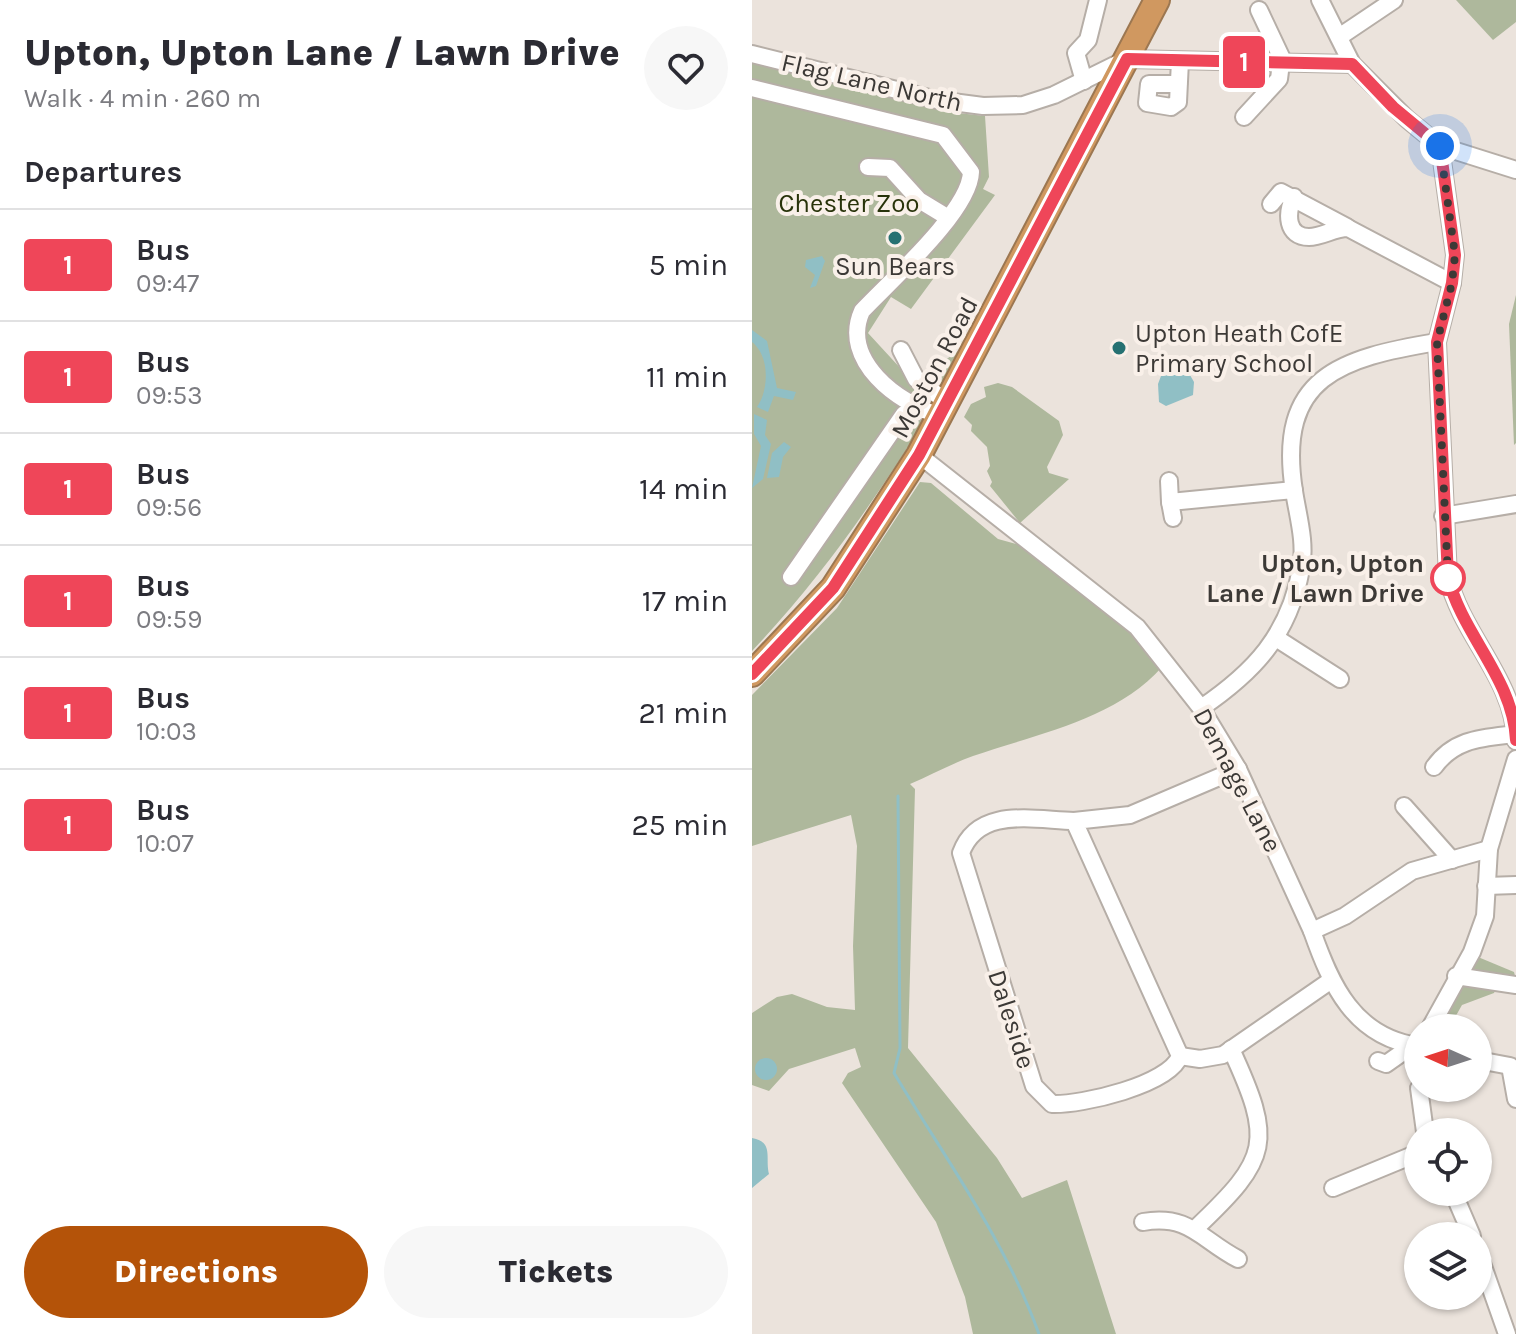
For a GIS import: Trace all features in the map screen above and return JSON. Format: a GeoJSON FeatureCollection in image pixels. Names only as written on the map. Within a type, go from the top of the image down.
{"type":"FeatureCollection","features":[{"type":"Feature","properties":{"kind":"highway","name":"Moston Road"},"geometry":{"type":"LineString","coordinates":[[752,674],[833,588],[919,455],[937,410],[1157,0]]}},
{"type":"Feature","properties":{"kind":"street"},"geometry":{"type":"LineString","coordinates":[[1084,81],[1076,53],[1088,40],[1098,0]]}},
{"type":"Feature","properties":{"kind":"street"},"geometry":{"type":"LineString","coordinates":[[1320,0],[1352,64],[1393,107],[1440,146],[1516,170]]}},
{"type":"Feature","properties":{"kind":"street"},"geometry":{"type":"LineString","coordinates":[[1339,37],[1394,0]]}},
{"type":"Feature","properties":{"kind":"street"},"geometry":{"type":"LineString","coordinates":[[1244,117],[1279,79],[1282,63],[1259,10]]}},
{"type":"Feature","properties":{"kind":"street","name":"Flag Lane North"},"geometry":{"type":"LineString","coordinates":[[752,54],[937,100],[983,106],[1023,105],[1084,81],[1127,59]]}},
{"type":"Feature","properties":{"kind":"street"},"geometry":{"type":"LineString","coordinates":[[1127,59],[1352,64]]}},
{"type":"Feature","properties":{"kind":"street"},"geometry":{"type":"LineString","coordinates":[[1179,84],[1180,61]]}},
{"type":"Feature","properties":{"kind":"street"},"geometry":{"type":"LineString","coordinates":[[752,88],[943,135],[971,172],[968,188],[938,234],[900,276],[862,311],[856,324],[858,350],[870,370],[937,410]]}},
{"type":"Feature","properties":{"kind":"street"},"geometry":{"type":"LineString","coordinates":[[1440,146],[1455,255],[1452,283],[1437,342],[1443,516],[1451,591],[1506,693],[1516,741]]}},
{"type":"Feature","properties":{"kind":"street"},"geometry":{"type":"LineString","coordinates":[[868,167],[890,168],[919,200],[947,217]]}},
{"type":"Feature","properties":{"kind":"street"},"geometry":{"type":"LineString","coordinates":[[1271,204],[1281,192],[1294,197],[1452,283]]}},
{"type":"Feature","properties":{"kind":"street"},"geometry":{"type":"LineString","coordinates":[[1294,197],[1288,216],[1290,227],[1297,233],[1315,237],[1333,228],[1348,228]]}},
{"type":"Feature","properties":{"kind":"street"},"geometry":{"type":"LineString","coordinates":[[1201,708],[1255,667],[1276,638],[1301,568],[1302,530],[1291,458],[1294,420],[1303,398],[1324,378],[1355,360],[1437,342]]}},
{"type":"Feature","properties":{"kind":"street"},"geometry":{"type":"LineString","coordinates":[[901,350],[937,410]]}},
{"type":"Feature","properties":{"kind":"street"},"geometry":{"type":"LineString","coordinates":[[791,577],[904,414],[937,410]]}},
{"type":"Feature","properties":{"kind":"street","name":"Demage Lane"},"geometry":{"type":"LineString","coordinates":[[919,455],[1137,627],[1201,708],[1238,769],[1312,931],[1330,981],[1360,1021],[1380,1035],[1404,1042]]}},
{"type":"Feature","properties":{"kind":"street"},"geometry":{"type":"LineString","coordinates":[[1169,481],[1172,510],[1294,490]]}},
{"type":"Feature","properties":{"kind":"street"},"geometry":{"type":"LineString","coordinates":[[1443,516],[1516,504]]}},
{"type":"Feature","properties":{"kind":"street"},"geometry":{"type":"LineString","coordinates":[[1276,638],[1340,679]]}},
{"type":"Feature","properties":{"kind":"street"},"geometry":{"type":"LineString","coordinates":[[1434,767],[1452,746],[1464,741],[1516,734]]}},
{"type":"Feature","properties":{"kind":"street"},"geometry":{"type":"LineString","coordinates":[[1437,1014],[1472,952],[1485,916],[1489,849],[1516,759]]}},
{"type":"Feature","properties":{"kind":"street","name":"Daleside"},"geometry":{"type":"LineString","coordinates":[[1180,1056],[1176,1066],[1156,1080],[1081,1101],[1052,1104],[1034,1086],[961,853],[967,836],[986,823],[1010,819],[1074,821],[1130,815],[1238,769]]}},
{"type":"Feature","properties":{"kind":"street"},"geometry":{"type":"LineString","coordinates":[[1404,806],[1452,860]]}},
{"type":"Feature","properties":{"kind":"street"},"geometry":{"type":"LineString","coordinates":[[1074,821],[1180,1056],[1200,1059],[1223,1055],[1330,981]]}},
{"type":"Feature","properties":{"kind":"street"},"geometry":{"type":"LineString","coordinates":[[1312,931],[1345,916],[1412,871],[1489,849]]}},
{"type":"Feature","properties":{"kind":"street"},"geometry":{"type":"LineString","coordinates":[[1486,886],[1516,885]]}},
{"type":"Feature","properties":{"kind":"street"},"geometry":{"type":"LineString","coordinates":[[1456,976],[1516,985]]}},
{"type":"Feature","properties":{"kind":"street"},"geometry":{"type":"LineString","coordinates":[[1196,1228],[1247,1177],[1259,1146],[1259,1120],[1254,1100],[1231,1049]]}},
{"type":"Feature","properties":{"kind":"street"},"geometry":{"type":"LineString","coordinates":[[1378,1061],[1386,1064],[1404,1053]]}},
{"type":"Feature","properties":{"kind":"street"},"geometry":{"type":"LineString","coordinates":[[1492,1063],[1510,1066],[1516,1099]]}},
{"type":"Feature","properties":{"kind":"street"},"geometry":{"type":"LineString","coordinates":[[1333,1188],[1404,1159]]}},
{"type":"Feature","properties":{"kind":"street"},"geometry":{"type":"LineString","coordinates":[[1143,1222],[1171,1220],[1196,1228],[1238,1259]]}},
{"type":"Feature","properties":{"kind":"street"},"geometry":{"type":"LineString","coordinates":[[1492,1292],[1507,1334]]}},
{"type":"Feature","properties":{"kind":"green space"},"geometry":{"type":"Polygon","coordinates":[[[1456,0],[1516,0],[1516,22],[1493,40],[1456,0]]]}},
{"type":"Feature","properties":{"kind":"green space","name":"Chester Zoo"},"geometry":{"type":"Polygon","coordinates":[[[752,60],[949,112],[985,116],[989,177],[983,189],[995,195],[911,309],[891,297],[868,333],[914,383],[937,401],[851,531],[804,592],[752,651],[752,60]]]}},
{"type":"Feature","properties":{"kind":"green space"},"geometry":{"type":"Polygon","coordinates":[[[1516,295],[1516,443],[1514,445],[1509,324],[1516,295]]]}},
{"type":"Feature","properties":{"kind":"green space"},"geometry":{"type":"Polygon","coordinates":[[[958,351],[963,352],[944,389],[934,388],[921,377],[958,351]]]}},
{"type":"Feature","properties":{"kind":"green space"},"geometry":{"type":"Polygon","coordinates":[[[998,383],[1012,387],[1059,421],[1063,435],[1047,467],[1049,473],[1069,479],[1020,523],[990,486],[987,447],[971,431],[972,425],[964,417],[971,404],[986,397],[984,387],[998,383]]]}},
{"type":"Feature","properties":{"kind":"green space"},"geometry":{"type":"Polygon","coordinates":[[[920,482],[931,483],[998,539],[1020,545],[1043,558],[1127,628],[1162,667],[1143,685],[1098,713],[957,762],[910,784],[915,789],[908,1048],[997,1158],[1022,1198],[1067,1180],[1116,1334],[973,1334],[965,1297],[936,1222],[842,1083],[848,1073],[861,1067],[855,1048],[789,1069],[769,1091],[752,1085],[752,1013],[777,997],[792,994],[827,1007],[855,1010],[853,946],[857,846],[851,815],[752,846],[752,695],[837,608],[920,482]]]}},
{"type":"Feature","properties":{"kind":"green space"},"geometry":{"type":"Polygon","coordinates":[[[1478,957],[1514,972],[1516,980],[1469,974],[1473,960],[1478,957]]]}},
{"type":"Feature","properties":{"kind":"green space"},"geometry":{"type":"Polygon","coordinates":[[[1465,982],[1496,989],[1494,993],[1462,1005],[1457,1014],[1445,1014],[1465,982]]]}},
{"type":"Feature","properties":{"kind":"water"},"geometry":{"type":"Polygon","coordinates":[[[822,256],[825,261],[816,286],[810,288],[815,275],[805,267],[806,260],[822,256]]]}},
{"type":"Feature","properties":{"kind":"water"},"geometry":{"type":"Polygon","coordinates":[[[752,330],[767,341],[777,388],[796,392],[793,400],[774,396],[768,412],[757,407],[764,392],[766,373],[762,356],[752,342],[752,330]]]}},
{"type":"Feature","properties":{"kind":"water"},"geometry":{"type":"Polygon","coordinates":[[[1164,368],[1186,368],[1194,382],[1193,395],[1166,406],[1159,402],[1158,384],[1164,368]]]}},
{"type":"Feature","properties":{"kind":"water"},"geometry":{"type":"Polygon","coordinates":[[[754,414],[767,420],[765,435],[771,444],[763,479],[752,488],[761,446],[754,434],[754,414]]]}},
{"type":"Feature","properties":{"kind":"water"},"geometry":{"type":"Polygon","coordinates":[[[784,442],[791,447],[783,457],[779,477],[767,478],[772,453],[784,442]]]}},
{"type":"Feature","properties":{"kind":"water"},"geometry":{"type":"Polygon","coordinates":[[[762,1058],[770,1058],[777,1069],[770,1080],[762,1080],[755,1073],[755,1065],[762,1058]]]}},
{"type":"Feature","properties":{"kind":"water"},"geometry":{"type":"Polygon","coordinates":[[[752,1138],[766,1147],[769,1174],[752,1188],[752,1138]]]}},
{"type":"Feature","properties":{"kind":"waterway"},"geometry":{"type":"LineString","coordinates":[[898,796],[900,1048],[894,1073],[991,1232],[1039,1334]]}},
{"type":"Feature","properties":{"kind":"bus line","name":"1"},"geometry":{"type":"LineString","coordinates":[[752,674],[833,588],[919,455],[1127,59],[1352,64],[1393,107],[1440,146],[1455,255],[1452,283],[1437,342],[1448,577],[1457,605],[1506,693],[1516,740]]}},
{"type":"Feature","properties":{"kind":"place","name":"Sun Bears"},"geometry":{"type":"Point","coordinates":[895,238]}},
{"type":"Feature","properties":{"kind":"place","name":"Upton Heath CofE Primary School"},"geometry":{"type":"Point","coordinates":[1119,348]}},
{"type":"Feature","properties":{"kind":"place","name":"Upton, Upton Lane / Lawn Drive"},"geometry":{"type":"Point","coordinates":[1448,578]}},
{"type":"Feature","properties":{"kind":"route"},"geometry":{"type":"LineString","coordinates":[[1440,146],[1455,255],[1452,283],[1437,342],[1448,578]]}}]}
